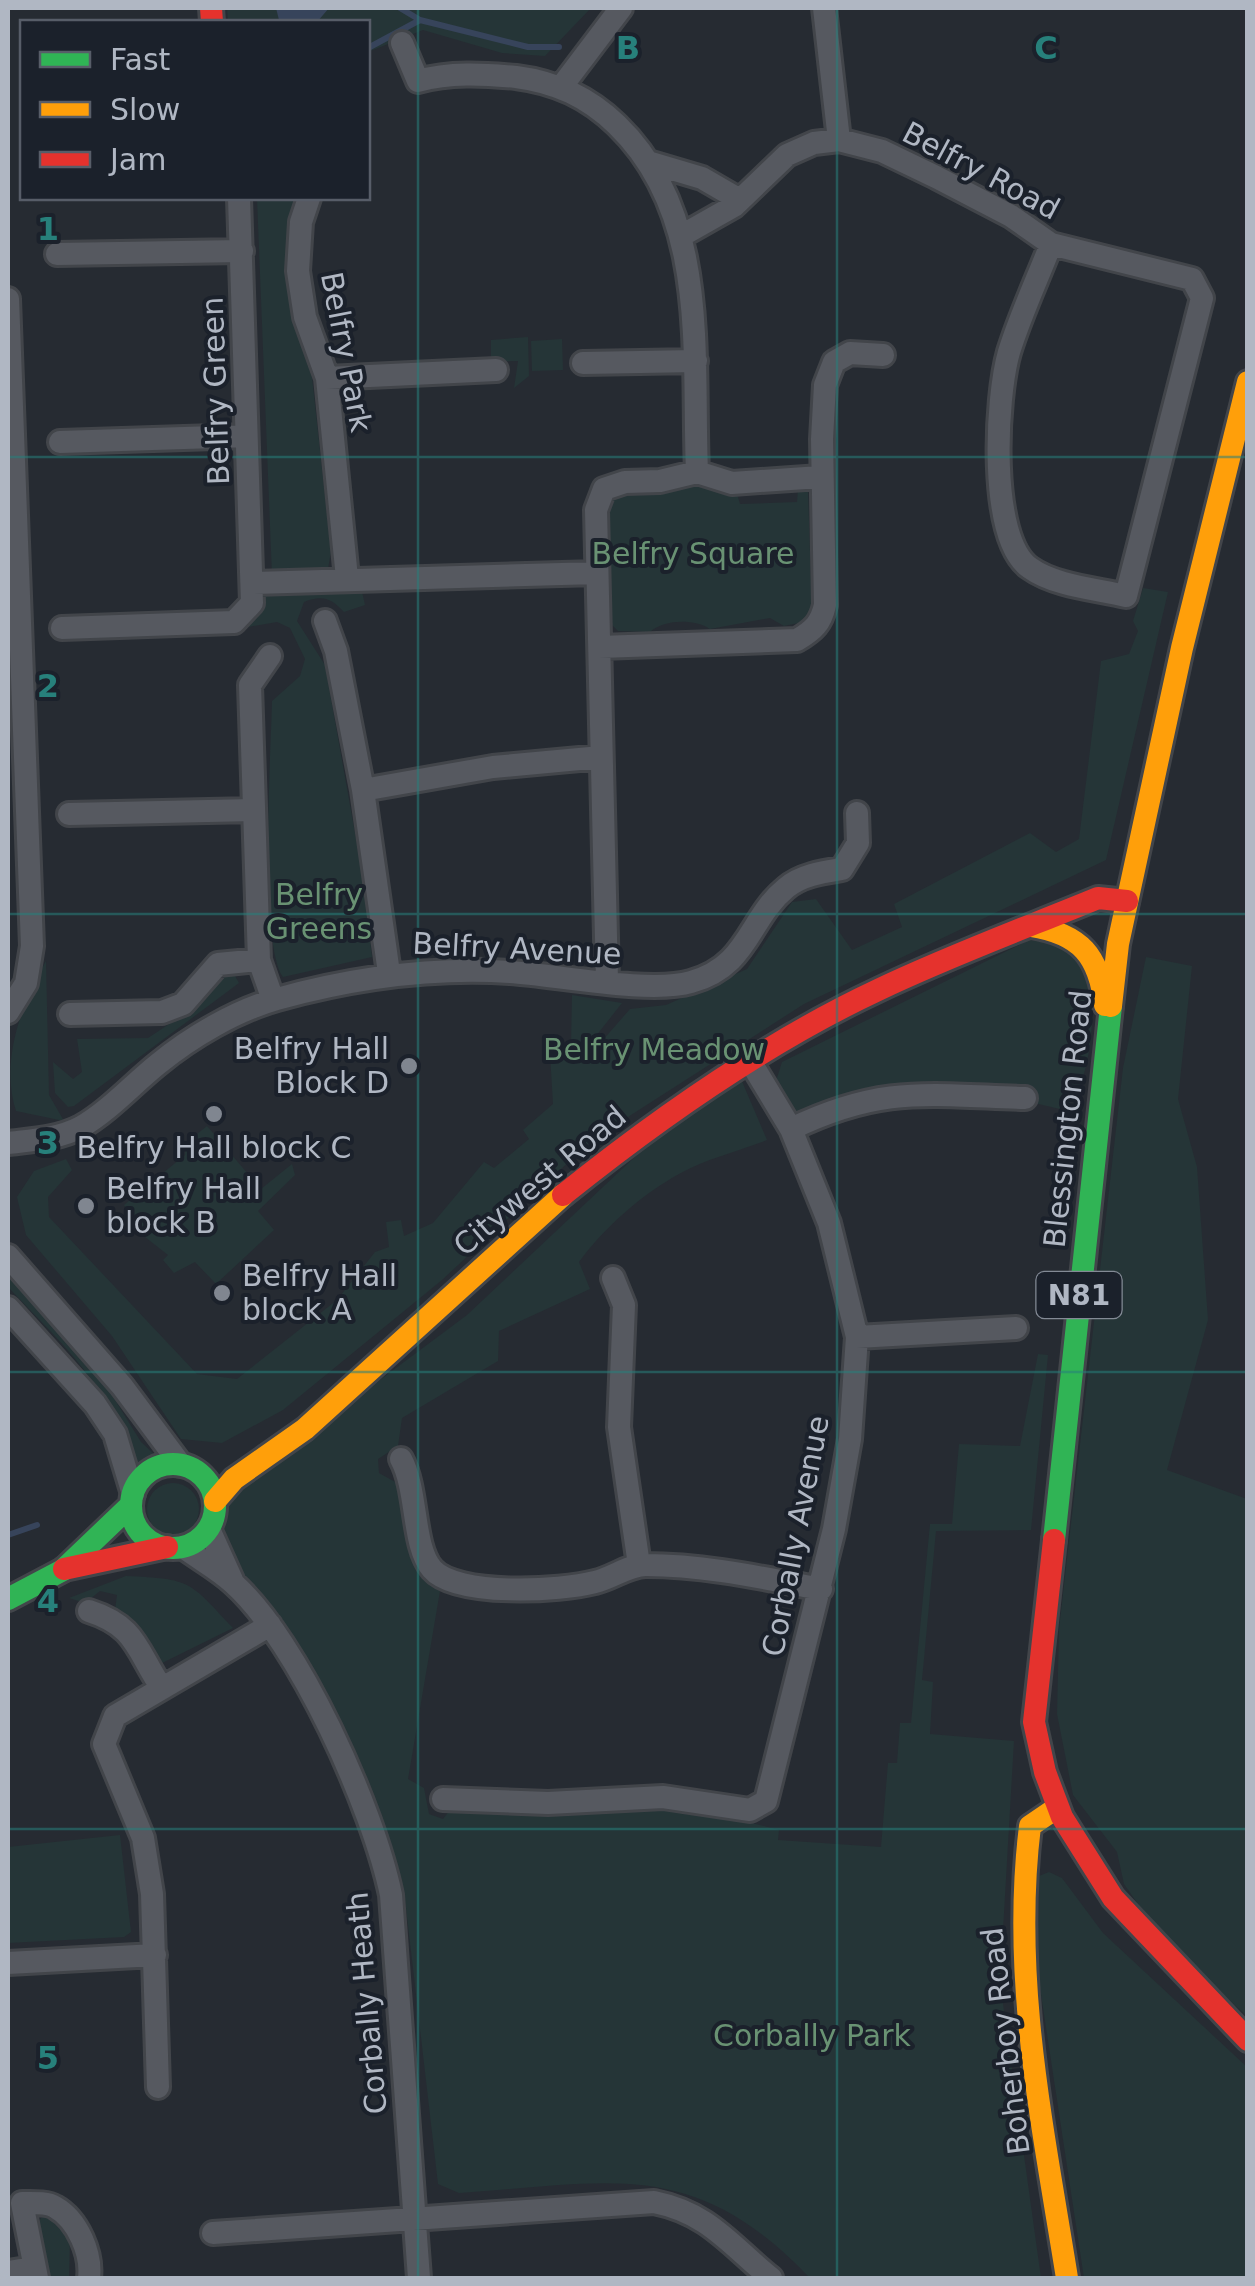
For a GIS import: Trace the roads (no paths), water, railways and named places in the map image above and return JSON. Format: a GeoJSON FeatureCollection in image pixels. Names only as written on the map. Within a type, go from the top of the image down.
{"type":"FeatureCollection","features":[{"type":"Feature","properties":{"kind":"street"},"geometry":{"type":"LineString","coordinates":[[562,86],[621,8]]}},
{"type":"Feature","properties":{"kind":"street"},"geometry":{"type":"LineString","coordinates":[[681,236],[740,200],[787,155],[814,143],[839,140],[820,9]]}},
{"type":"Feature","properties":{"kind":"street"},"geometry":{"type":"LineString","coordinates":[[402,44],[418,81],[444,74],[501,76],[562,86],[602,111],[638,145],[681,236],[696,360],[697,472]]}},
{"type":"Feature","properties":{"kind":"street","name":"Belfry Road"},"geometry":{"type":"LineString","coordinates":[[839,140],[882,151],[936,176],[1011,216],[1051,244],[1192,280],[1202,298],[1126,596],[1069,584],[1028,568],[1007,537],[1000,488],[1008,355],[1051,244]]}},
{"type":"Feature","properties":{"kind":"street"},"geometry":{"type":"LineString","coordinates":[[648,162],[702,178],[740,200]]}},
{"type":"Feature","properties":{"kind":"street","name":"Belfry Green"},"geometry":{"type":"LineString","coordinates":[[239,200],[253,583]]}},
{"type":"Feature","properties":{"kind":"street","name":"Belfry Park"},"geometry":{"type":"LineString","coordinates":[[308,200],[301,222],[298,271],[306,317],[326,378],[347,578]]}},
{"type":"Feature","properties":{"kind":"street"},"geometry":{"type":"LineString","coordinates":[[57,254],[242,250]]}},
{"type":"Feature","properties":{"kind":"street"},"geometry":{"type":"LineString","coordinates":[[8,299],[32,946],[26,983],[8,1012]]}},
{"type":"Feature","properties":{"kind":"street"},"geometry":{"type":"LineString","coordinates":[[600,648],[797,640],[813,630],[822,619],[826,604],[825,511],[820,477],[825,386],[834,362],[850,353],[883,355]]}},
{"type":"Feature","properties":{"kind":"street"},"geometry":{"type":"LineString","coordinates":[[583,364],[696,360]]}},
{"type":"Feature","properties":{"kind":"street"},"geometry":{"type":"LineString","coordinates":[[326,378],[496,370]]}},
{"type":"Feature","properties":{"kind":"street","name":"Blessington Road"},"geometry":{"type":"LineString","coordinates":[[1248,382],[1174,679],[1127,901],[1108,1030],[1035,1690],[1038,1755],[1055,1809],[1088,1868],[1124,1915],[1248,2040]]}},
{"type":"Feature","properties":{"kind":"street"},"geometry":{"type":"LineString","coordinates":[[60,442],[246,436]]}},
{"type":"Feature","properties":{"kind":"street"},"geometry":{"type":"LineString","coordinates":[[607,980],[596,510],[604,489],[624,482],[660,481],[697,472],[732,483],[820,477]]}},
{"type":"Feature","properties":{"kind":"street"},"geometry":{"type":"LineString","coordinates":[[62,628],[234,622],[252,603],[253,583],[597,573]]}},
{"type":"Feature","properties":{"kind":"street"},"geometry":{"type":"LineString","coordinates":[[325,621],[363,790],[389,973]]}},
{"type":"Feature","properties":{"kind":"street"},"geometry":{"type":"LineString","coordinates":[[270,656],[250,685],[259,960],[273,1000]]}},
{"type":"Feature","properties":{"kind":"street"},"geometry":{"type":"LineString","coordinates":[[363,790],[493,767],[601,756]]}},
{"type":"Feature","properties":{"kind":"street"},"geometry":{"type":"LineString","coordinates":[[69,814],[254,810]]}},
{"type":"Feature","properties":{"kind":"street","name":"Belfry Avenue"},"geometry":{"type":"LineString","coordinates":[[8,1143],[55,1137],[81,1126],[161,1061],[220,1023],[273,1000],[389,973],[504,972],[655,988],[692,982],[722,968],[749,942],[786,888],[816,873],[842,869],[858,843],[858,814]]}},
{"type":"Feature","properties":{"kind":"street","name":"Citywest Road"},"geometry":{"type":"LineString","coordinates":[[215,1501],[234,1479],[305,1428],[588,1172],[750,1061],[877,990],[1098,898],[1127,901]]}},
{"type":"Feature","properties":{"kind":"street"},"geometry":{"type":"LineString","coordinates":[[1031,926],[1065,930],[1088,947],[1104,987],[1108,1030]]}},
{"type":"Feature","properties":{"kind":"street"},"geometry":{"type":"LineString","coordinates":[[70,1014],[162,1012],[183,1004],[218,964],[259,960]]}},
{"type":"Feature","properties":{"kind":"street","name":"Corbally Avenue"},"geometry":{"type":"LineString","coordinates":[[443,1798],[548,1803],[663,1797],[750,1810],[766,1801],[821,1589],[850,1440],[856,1337],[829,1223],[790,1129],[750,1061]]}},
{"type":"Feature","properties":{"kind":"street"},"geometry":{"type":"LineString","coordinates":[[790,1129],[872,1097],[916,1093],[1025,1098]]}},
{"type":"Feature","properties":{"kind":"street"},"geometry":{"type":"LineString","coordinates":[[8,1256],[186,1466],[203,1476],[215,1501],[209,1529],[233,1583]]}},
{"type":"Feature","properties":{"kind":"street"},"geometry":{"type":"LineString","coordinates":[[613,1278],[624,1305],[619,1427],[639,1565]]}},
{"type":"Feature","properties":{"kind":"street"},"geometry":{"type":"LineString","coordinates":[[8,1308],[95,1404],[114,1434],[138,1528],[233,1583]]}},
{"type":"Feature","properties":{"kind":"street"},"geometry":{"type":"LineString","coordinates":[[856,1337],[1016,1328]]}},
{"type":"Feature","properties":{"kind":"street","name":"Citywest Road"},"geometry":{"type":"LineString","coordinates":[[186,1466],[279,1446]]}},
{"type":"Feature","properties":{"kind":"street"},"geometry":{"type":"LineString","coordinates":[[401,1460],[411,1478],[423,1555],[433,1571],[448,1582],[470,1588],[560,1586],[595,1583],[639,1565],[694,1566],[821,1589]]}},
{"type":"Feature","properties":{"kind":"street"},"geometry":{"type":"LineString","coordinates":[[62,1570],[132,1500],[146,1474],[168,1464],[186,1466]]}},
{"type":"Feature","properties":{"kind":"street"},"geometry":{"type":"LineString","coordinates":[[8,1599],[62,1570],[175,1547],[209,1529]]}},
{"type":"Feature","properties":{"kind":"street","name":"Corbally Heath"},"geometry":{"type":"LineString","coordinates":[[233,1583],[270,1625],[320,1711],[383,1856],[390,1895],[419,2278]]}},
{"type":"Feature","properties":{"kind":"street"},"geometry":{"type":"LineString","coordinates":[[89,1611],[113,1619],[132,1635],[161,1687]]}},
{"type":"Feature","properties":{"kind":"street"},"geometry":{"type":"LineString","coordinates":[[158,2086],[155,1955],[143,1838],[104,1744],[115,1716],[270,1625]]}},
{"type":"Feature","properties":{"kind":"street","name":"Boherboy Road"},"geometry":{"type":"LineString","coordinates":[[1055,1809],[1030,1824],[1023,1864],[1021,1953],[1067,2278]]}},
{"type":"Feature","properties":{"kind":"street"},"geometry":{"type":"LineString","coordinates":[[8,1963],[155,1955]]}},
{"type":"Feature","properties":{"kind":"street"},"geometry":{"type":"LineString","coordinates":[[213,2233],[654,2202],[696,2216],[720,2231],[759,2275]]}},
{"type":"Feature","properties":{"kind":"street"},"geometry":{"type":"LineString","coordinates":[[8,2272],[35,2273],[22,2203],[53,2204],[71,2221],[84,2243],[88,2278]]}},
{"type":"Feature","properties":{"kind":"water"},"geometry":{"type":"Polygon","coordinates":[[[276,8],[329,8],[319,20],[279,20],[276,8]]]}},
{"type":"Feature","properties":{"kind":"waterway"},"geometry":{"type":"LineString","coordinates":[[400,8],[420,20]]}},
{"type":"Feature","properties":{"kind":"waterway"},"geometry":{"type":"LineString","coordinates":[[370,47],[420,20],[528,47],[559,47]]}},
{"type":"Feature","properties":{"kind":"waterway"},"geometry":{"type":"LineString","coordinates":[[8,1535],[37,1525]]}},
{"type":"Feature","properties":{"kind":"place","name":"Belfry Hall Block D"},"geometry":{"type":"Point","coordinates":[409,1066]}},
{"type":"Feature","properties":{"kind":"place","name":"Belfry Hall block C"},"geometry":{"type":"Point","coordinates":[214,1114]}},
{"type":"Feature","properties":{"kind":"place","name":"Belfry Hall block B"},"geometry":{"type":"Point","coordinates":[86,1206]}},
{"type":"Feature","properties":{"kind":"place","name":"Belfry Hall block A"},"geometry":{"type":"Point","coordinates":[222,1293]}},
{"type":"Feature","properties":{"kind":"park label","name":"Belfry Square"},"geometry":{"type":"Point","coordinates":[693,554]}},
{"type":"Feature","properties":{"kind":"park label","name":"Belfry Greens"},"geometry":{"type":"Point","coordinates":[319,912]}},
{"type":"Feature","properties":{"kind":"park label","name":"Belfry Meadow"},"geometry":{"type":"Point","coordinates":[654,1050]}},
{"type":"Feature","properties":{"kind":"park label","name":"Corbally Park"},"geometry":{"type":"Point","coordinates":[812,2036]}}]}
